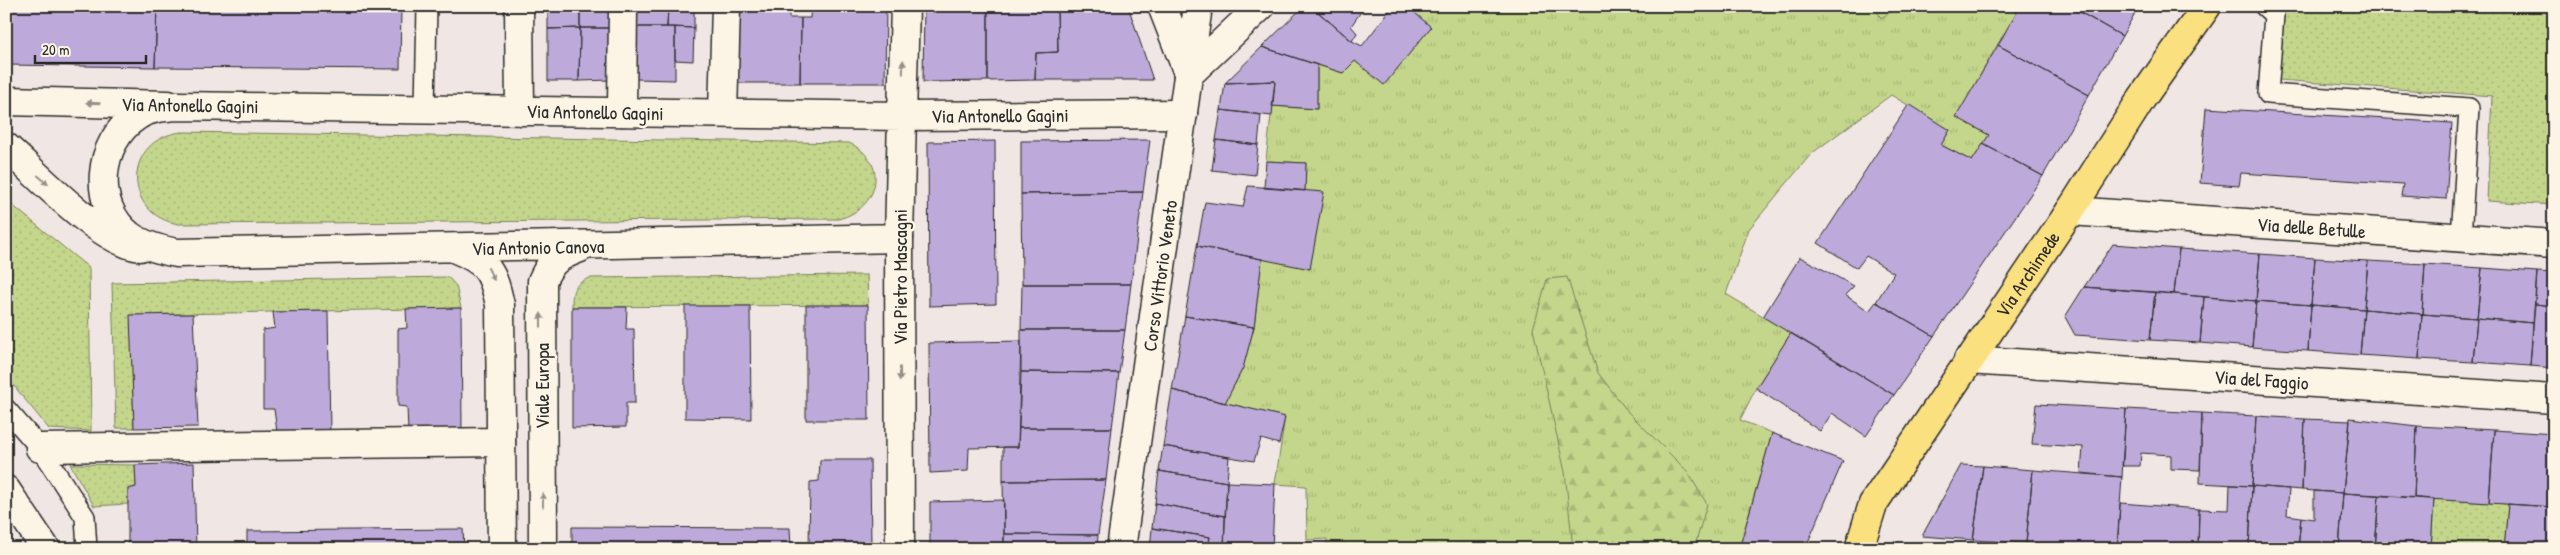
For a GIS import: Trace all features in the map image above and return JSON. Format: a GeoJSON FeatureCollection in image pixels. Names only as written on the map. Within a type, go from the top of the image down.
{"type":"FeatureCollection","features":[{"type":"Feature","properties":{"kind":"main road","name":"Via Archimede"},"geometry":{"type":"LineString","coordinates":[[1859,549],[1874,504],[1968,360],[2070,211],[2142,98],[2206,6]]}},
{"type":"Feature","properties":{"kind":"street"},"geometry":{"type":"LineString","coordinates":[[519,6],[520,111]]}},
{"type":"Feature","properties":{"kind":"street"},"geometry":{"type":"LineString","coordinates":[[622,112],[624,6]]}},
{"type":"Feature","properties":{"kind":"street"},"geometry":{"type":"LineString","coordinates":[[723,113],[726,6]]}},
{"type":"Feature","properties":{"kind":"street","name":"Via Pietro Mascagni"},"geometry":{"type":"LineString","coordinates":[[900,549],[900,238],[905,6]]}},
{"type":"Feature","properties":{"kind":"street","name":"Corso Vittorio Veneto"},"geometry":{"type":"LineString","coordinates":[[1121,549],[1188,75],[1162,6]]}},
{"type":"Feature","properties":{"kind":"street"},"geometry":{"type":"LineString","coordinates":[[1188,75],[1198,6]]}},
{"type":"Feature","properties":{"kind":"street"},"geometry":{"type":"LineString","coordinates":[[1188,75],[1261,6]]}},
{"type":"Feature","properties":{"kind":"street","name":"Via Antonello Gagini"},"geometry":{"type":"LineString","coordinates":[[6,101],[177,106],[902,116],[1183,114]]}},
{"type":"Feature","properties":{"kind":"street"},"geometry":{"type":"LineString","coordinates":[[167,251],[129,235],[110,210],[104,192],[105,166],[106,157],[117,135],[126,125],[137,116],[157,107],[177,106]]}},
{"type":"Feature","properties":{"kind":"street","name":"Via Antonio Canova"},"geometry":{"type":"LineString","coordinates":[[6,147],[99,228],[135,246],[167,251],[584,246],[900,238]]}},
{"type":"Feature","properties":{"kind":"street","name":"Via delle Betulle"},"geometry":{"type":"LineString","coordinates":[[2070,211],[2554,244]]}},
{"type":"Feature","properties":{"kind":"street","name":"Viale Europa"},"geometry":{"type":"LineString","coordinates":[[543,549],[542,281],[548,266],[562,255],[584,246]]}},
{"type":"Feature","properties":{"kind":"street"},"geometry":{"type":"LineString","coordinates":[[452,248],[474,256],[487,266],[496,283],[500,305],[502,549]]}},
{"type":"Feature","properties":{"kind":"street","name":"Via del Faggio"},"geometry":{"type":"LineString","coordinates":[[1968,360],[2554,399]]}},
{"type":"Feature","properties":{"kind":"street"},"geometry":{"type":"LineString","coordinates":[[40,448],[501,442]]}},
{"type":"Feature","properties":{"kind":"street"},"geometry":{"type":"LineString","coordinates":[[6,490],[46,549]]}},
{"type":"Feature","properties":{"kind":"lane"},"geometry":{"type":"LineString","coordinates":[[425,109],[427,6]]}},
{"type":"Feature","properties":{"kind":"lane"},"geometry":{"type":"LineString","coordinates":[[2264,6],[2274,14],[2268,94],[2469,108],[2461,238]]}},
{"type":"Feature","properties":{"kind":"lane"},"geometry":{"type":"LineString","coordinates":[[6,409],[40,448],[85,517],[87,549]]}},
{"type":"Feature","properties":{"kind":"green space"},"geometry":{"type":"Polygon","coordinates":[[[1407,6],[2020,6],[1957,116],[1989,135],[1972,161],[1941,145],[1950,130],[1891,95],[1811,154],[1749,229],[1726,294],[1791,333],[1756,388],[1740,420],[1772,433],[1740,545],[1749,549],[1327,549],[1327,539],[1307,540],[1306,486],[1275,484],[1285,417],[1225,403],[1243,368],[1254,327],[1262,259],[1305,191],[1306,163],[1266,161],[1272,106],[1317,109],[1317,65],[1343,73],[1355,61],[1384,84],[1431,27],[1407,6]]]}},
{"type":"Feature","properties":{"kind":"green space"},"geometry":{"type":"Polygon","coordinates":[[[1874,6],[1901,6],[1881,18],[1874,6]]]}},
{"type":"Feature","properties":{"kind":"green space"},"geometry":{"type":"Polygon","coordinates":[[[2284,6],[2554,6],[2554,205],[2487,201],[2492,96],[2279,80],[2284,6]]]}},
{"type":"Feature","properties":{"kind":"green space"},"geometry":{"type":"Polygon","coordinates":[[[182,132],[849,143],[862,151],[870,161],[875,172],[875,184],[871,195],[863,205],[852,214],[838,219],[179,224],[160,218],[147,207],[139,193],[137,177],[140,161],[148,148],[163,137],[182,132]]]}},
{"type":"Feature","properties":{"kind":"green space"},"geometry":{"type":"Polygon","coordinates":[[[6,200],[89,268],[91,431],[49,429],[6,376],[6,200]]]}},
{"type":"Feature","properties":{"kind":"green space"},"geometry":{"type":"Polygon","coordinates":[[[867,275],[868,305],[572,307],[574,289],[589,278],[867,275]]]}},
{"type":"Feature","properties":{"kind":"green space"},"geometry":{"type":"Polygon","coordinates":[[[448,277],[456,286],[461,308],[131,315],[134,428],[116,428],[112,283],[448,277]]]}},
{"type":"Feature","properties":{"kind":"green space"},"geometry":{"type":"Polygon","coordinates":[[[1567,277],[1598,373],[1628,412],[1687,471],[1707,504],[1694,549],[1573,549],[1565,472],[1533,329],[1547,279],[1567,277]]]}},
{"type":"Feature","properties":{"kind":"green space"},"geometry":{"type":"Polygon","coordinates":[[[70,464],[135,465],[136,487],[128,489],[128,504],[94,506],[70,464]]]}},
{"type":"Feature","properties":{"kind":"green space"},"geometry":{"type":"Polygon","coordinates":[[[2434,499],[2508,504],[2504,549],[2431,549],[2434,499]]]}},
{"type":"Feature","properties":{"kind":"building"},"geometry":{"type":"Polygon","coordinates":[[[6,6],[157,6],[155,67],[6,65],[6,6]]]}},
{"type":"Feature","properties":{"kind":"building"},"geometry":{"type":"Polygon","coordinates":[[[157,6],[401,6],[400,69],[155,67],[157,6]]]}},
{"type":"Feature","properties":{"kind":"building"},"geometry":{"type":"Polygon","coordinates":[[[548,6],[580,6],[580,28],[548,29],[548,6]]]}},
{"type":"Feature","properties":{"kind":"building"},"geometry":{"type":"Polygon","coordinates":[[[580,6],[613,6],[613,28],[580,28],[580,6]]]}},
{"type":"Feature","properties":{"kind":"building"},"geometry":{"type":"Polygon","coordinates":[[[636,6],[668,6],[667,27],[636,27],[636,6]]]}},
{"type":"Feature","properties":{"kind":"building"},"geometry":{"type":"Polygon","coordinates":[[[668,6],[694,6],[694,28],[667,27],[668,6]]]}},
{"type":"Feature","properties":{"kind":"building"},"geometry":{"type":"Polygon","coordinates":[[[735,6],[789,6],[789,18],[801,18],[800,83],[732,83],[735,6]]]}},
{"type":"Feature","properties":{"kind":"building"},"geometry":{"type":"Polygon","coordinates":[[[811,6],[886,6],[885,83],[800,83],[801,18],[810,18],[811,6]]]}},
{"type":"Feature","properties":{"kind":"building"},"geometry":{"type":"Polygon","coordinates":[[[924,6],[988,6],[988,81],[923,82],[924,6]]]}},
{"type":"Feature","properties":{"kind":"building"},"geometry":{"type":"Polygon","coordinates":[[[988,6],[1057,6],[1058,52],[1036,53],[1035,80],[988,81],[988,6]]]}},
{"type":"Feature","properties":{"kind":"building"},"geometry":{"type":"Polygon","coordinates":[[[1057,6],[1128,6],[1153,80],[1035,80],[1036,53],[1058,52],[1057,6]]]}},
{"type":"Feature","properties":{"kind":"building"},"geometry":{"type":"Polygon","coordinates":[[[1304,6],[1311,6],[1352,41],[1362,46],[1393,6],[1407,6],[1431,27],[1384,85],[1355,61],[1343,73],[1262,47],[1304,6]]]}},
{"type":"Feature","properties":{"kind":"building"},"geometry":{"type":"Polygon","coordinates":[[[1311,6],[1365,6],[1351,26],[1357,33],[1352,41],[1311,6]]]}},
{"type":"Feature","properties":{"kind":"building"},"geometry":{"type":"Polygon","coordinates":[[[2020,6],[2069,6],[2122,36],[2089,95],[1998,45],[2020,6]]]}},
{"type":"Feature","properties":{"kind":"building"},"geometry":{"type":"Polygon","coordinates":[[[2069,6],[2139,6],[2122,36],[2069,6]]]}},
{"type":"Feature","properties":{"kind":"building"},"geometry":{"type":"Polygon","coordinates":[[[636,27],[675,27],[675,80],[636,79],[636,27]]]}},
{"type":"Feature","properties":{"kind":"building"},"geometry":{"type":"Polygon","coordinates":[[[675,27],[694,28],[693,61],[675,60],[675,27]]]}},
{"type":"Feature","properties":{"kind":"building"},"geometry":{"type":"Polygon","coordinates":[[[580,28],[613,28],[612,80],[579,81],[580,28]]]}},
{"type":"Feature","properties":{"kind":"building"},"geometry":{"type":"Polygon","coordinates":[[[580,28],[579,81],[548,81],[548,29],[580,28]]]}},
{"type":"Feature","properties":{"kind":"building"},"geometry":{"type":"Polygon","coordinates":[[[1998,45],[2089,95],[2043,176],[1983,144],[1989,135],[1956,117],[1998,45]]]}},
{"type":"Feature","properties":{"kind":"building"},"geometry":{"type":"Polygon","coordinates":[[[1262,47],[1317,65],[1317,109],[1272,106],[1275,81],[1225,83],[1262,47]]]}},
{"type":"Feature","properties":{"kind":"building"},"geometry":{"type":"Polygon","coordinates":[[[1275,81],[1272,116],[1221,110],[1225,83],[1275,81]]]}},
{"type":"Feature","properties":{"kind":"building"},"geometry":{"type":"Polygon","coordinates":[[[1909,104],[1950,130],[1941,145],[1972,161],[1983,144],[2043,176],[1934,336],[1876,302],[1894,273],[1866,256],[1857,268],[1818,243],[1909,104]]]}},
{"type":"Feature","properties":{"kind":"building"},"geometry":{"type":"Polygon","coordinates":[[[2206,108],[2452,123],[2446,199],[2401,196],[2403,184],[2241,173],[2239,186],[2200,183],[2206,108]]]}},
{"type":"Feature","properties":{"kind":"building"},"geometry":{"type":"Polygon","coordinates":[[[1221,110],[1261,115],[1258,145],[1216,140],[1221,110]]]}},
{"type":"Feature","properties":{"kind":"building"},"geometry":{"type":"Polygon","coordinates":[[[1150,140],[1143,192],[1021,194],[1021,141],[1150,140]]]}},
{"type":"Feature","properties":{"kind":"building"},"geometry":{"type":"Polygon","coordinates":[[[1216,140],[1258,145],[1255,175],[1212,170],[1216,140]]]}},
{"type":"Feature","properties":{"kind":"building"},"geometry":{"type":"Polygon","coordinates":[[[995,141],[996,304],[929,306],[928,142],[995,141]]]}},
{"type":"Feature","properties":{"kind":"building"},"geometry":{"type":"Polygon","coordinates":[[[1266,161],[1306,163],[1305,191],[1264,188],[1266,161]]]}},
{"type":"Feature","properties":{"kind":"building"},"geometry":{"type":"Polygon","coordinates":[[[1248,186],[1324,192],[1310,269],[1197,246],[1205,202],[1243,207],[1248,186]]]}},
{"type":"Feature","properties":{"kind":"building"},"geometry":{"type":"Polygon","coordinates":[[[1143,192],[1131,284],[1022,284],[1021,194],[1143,192]]]}},
{"type":"Feature","properties":{"kind":"building"},"geometry":{"type":"Polygon","coordinates":[[[2113,244],[2179,249],[2174,294],[2084,287],[2113,244]]]}},
{"type":"Feature","properties":{"kind":"building"},"geometry":{"type":"Polygon","coordinates":[[[1197,246],[1262,259],[1254,327],[1185,316],[1197,246]]]}},
{"type":"Feature","properties":{"kind":"building"},"geometry":{"type":"Polygon","coordinates":[[[2179,249],[2260,254],[2256,301],[2174,294],[2179,249]]]}},
{"type":"Feature","properties":{"kind":"building"},"geometry":{"type":"Polygon","coordinates":[[[2260,254],[2315,258],[2311,305],[2256,301],[2260,254]]]}},
{"type":"Feature","properties":{"kind":"building"},"geometry":{"type":"Polygon","coordinates":[[[1800,257],[1854,286],[1845,295],[1869,311],[1876,302],[1934,336],[1894,395],[1763,317],[1800,257]]]}},
{"type":"Feature","properties":{"kind":"building"},"geometry":{"type":"Polygon","coordinates":[[[2315,258],[2368,261],[2364,309],[2311,305],[2315,258]]]}},
{"type":"Feature","properties":{"kind":"building"},"geometry":{"type":"Polygon","coordinates":[[[2368,261],[2425,264],[2422,314],[2364,309],[2368,261]]]}},
{"type":"Feature","properties":{"kind":"building"},"geometry":{"type":"Polygon","coordinates":[[[2425,264],[2482,268],[2477,318],[2422,314],[2425,264]]]}},
{"type":"Feature","properties":{"kind":"building"},"geometry":{"type":"Polygon","coordinates":[[[2482,268],[2537,272],[2533,323],[2477,318],[2482,268]]]}},
{"type":"Feature","properties":{"kind":"building"},"geometry":{"type":"Polygon","coordinates":[[[2537,272],[2554,273],[2554,306],[2535,304],[2537,272]]]}},
{"type":"Feature","properties":{"kind":"building"},"geometry":{"type":"Polygon","coordinates":[[[1022,284],[1131,284],[1125,330],[1021,330],[1022,284]]]}},
{"type":"Feature","properties":{"kind":"building"},"geometry":{"type":"Polygon","coordinates":[[[2084,287],[2155,292],[2150,340],[2075,335],[2065,317],[2084,287]]]}},
{"type":"Feature","properties":{"kind":"building"},"geometry":{"type":"Polygon","coordinates":[[[2155,292],[2204,297],[2200,343],[2150,340],[2155,292]]]}},
{"type":"Feature","properties":{"kind":"building"},"geometry":{"type":"Polygon","coordinates":[[[2204,297],[2256,301],[2252,347],[2200,343],[2204,297]]]}},
{"type":"Feature","properties":{"kind":"building"},"geometry":{"type":"Polygon","coordinates":[[[2256,301],[2311,305],[2308,351],[2252,347],[2256,301]]]}},
{"type":"Feature","properties":{"kind":"building"},"geometry":{"type":"Polygon","coordinates":[[[2535,304],[2554,306],[2554,368],[2530,366],[2535,304]]]}},
{"type":"Feature","properties":{"kind":"building"},"geometry":{"type":"Polygon","coordinates":[[[806,305],[868,305],[869,420],[806,420],[806,305]]]}},
{"type":"Feature","properties":{"kind":"building"},"geometry":{"type":"Polygon","coordinates":[[[2311,305],[2364,309],[2360,355],[2308,351],[2311,305]]]}},
{"type":"Feature","properties":{"kind":"building"},"geometry":{"type":"Polygon","coordinates":[[[685,306],[750,306],[751,419],[685,418],[685,306]]]}},
{"type":"Feature","properties":{"kind":"building"},"geometry":{"type":"Polygon","coordinates":[[[572,307],[627,307],[626,329],[634,329],[635,403],[626,403],[626,427],[572,428],[572,307]]]}},
{"type":"Feature","properties":{"kind":"building"},"geometry":{"type":"Polygon","coordinates":[[[461,308],[462,429],[408,431],[407,407],[398,406],[398,329],[407,328],[406,309],[461,308]]]}},
{"type":"Feature","properties":{"kind":"building"},"geometry":{"type":"Polygon","coordinates":[[[2364,309],[2422,314],[2419,359],[2360,355],[2364,309]]]}},
{"type":"Feature","properties":{"kind":"building"},"geometry":{"type":"Polygon","coordinates":[[[328,311],[330,433],[277,432],[274,409],[263,409],[263,330],[275,328],[273,312],[328,311]]]}},
{"type":"Feature","properties":{"kind":"building"},"geometry":{"type":"Polygon","coordinates":[[[193,314],[198,427],[134,428],[130,315],[193,314]]]}},
{"type":"Feature","properties":{"kind":"building"},"geometry":{"type":"Polygon","coordinates":[[[2422,314],[2477,318],[2473,362],[2419,359],[2422,314]]]}},
{"type":"Feature","properties":{"kind":"building"},"geometry":{"type":"Polygon","coordinates":[[[1185,316],[1254,327],[1243,368],[1225,403],[1172,390],[1185,316]]]}},
{"type":"Feature","properties":{"kind":"building"},"geometry":{"type":"Polygon","coordinates":[[[2477,318],[2533,323],[2530,366],[2473,362],[2477,318]]]}},
{"type":"Feature","properties":{"kind":"building"},"geometry":{"type":"Polygon","coordinates":[[[1021,330],[1125,330],[1119,373],[1021,372],[1021,330]]]}},
{"type":"Feature","properties":{"kind":"building"},"geometry":{"type":"Polygon","coordinates":[[[1791,333],[1894,395],[1866,436],[1832,413],[1820,431],[1756,388],[1791,333]]]}},
{"type":"Feature","properties":{"kind":"building"},"geometry":{"type":"Polygon","coordinates":[[[1021,341],[1018,447],[969,448],[968,471],[930,473],[929,343],[1021,341]]]}},
{"type":"Feature","properties":{"kind":"building"},"geometry":{"type":"Polygon","coordinates":[[[1021,372],[1119,373],[1112,428],[1019,428],[1021,372]]]}},
{"type":"Feature","properties":{"kind":"building"},"geometry":{"type":"Polygon","coordinates":[[[1172,390],[1285,417],[1279,444],[1261,439],[1254,461],[1163,446],[1172,390]]]}},
{"type":"Feature","properties":{"kind":"building"},"geometry":{"type":"Polygon","coordinates":[[[2036,404],[2126,409],[2122,477],[2081,473],[2083,447],[2032,444],[2036,404]]]}},
{"type":"Feature","properties":{"kind":"building"},"geometry":{"type":"Polygon","coordinates":[[[2126,409],[2202,413],[2200,470],[2171,469],[2171,455],[2141,453],[2140,466],[2122,466],[2126,409]]]}},
{"type":"Feature","properties":{"kind":"building"},"geometry":{"type":"Polygon","coordinates":[[[2202,413],[2256,416],[2252,486],[2200,483],[2202,413]]]}},
{"type":"Feature","properties":{"kind":"building"},"geometry":{"type":"Polygon","coordinates":[[[2256,416],[2305,419],[2302,490],[2252,486],[2256,416]]]}},
{"type":"Feature","properties":{"kind":"building"},"geometry":{"type":"Polygon","coordinates":[[[2350,418],[2417,426],[2414,498],[2343,493],[2350,418]]]}},
{"type":"Feature","properties":{"kind":"building"},"geometry":{"type":"Polygon","coordinates":[[[2305,419],[2350,421],[2343,493],[2302,490],[2305,419]]]}},
{"type":"Feature","properties":{"kind":"building"},"geometry":{"type":"Polygon","coordinates":[[[2417,426],[2494,430],[2489,503],[2414,498],[2417,426]]]}},
{"type":"Feature","properties":{"kind":"building"},"geometry":{"type":"Polygon","coordinates":[[[1019,428],[1112,428],[1106,480],[1003,481],[1003,447],[1018,447],[1019,428]]]}},
{"type":"Feature","properties":{"kind":"building"},"geometry":{"type":"Polygon","coordinates":[[[2494,430],[2554,434],[2554,507],[2489,503],[2494,430]]]}},
{"type":"Feature","properties":{"kind":"building"},"geometry":{"type":"Polygon","coordinates":[[[1772,433],[1843,461],[1805,549],[1749,549],[1740,546],[1772,433]]]}},
{"type":"Feature","properties":{"kind":"building"},"geometry":{"type":"Polygon","coordinates":[[[1163,446],[1229,457],[1227,482],[1159,471],[1163,446]]]}},
{"type":"Feature","properties":{"kind":"building"},"geometry":{"type":"Polygon","coordinates":[[[820,460],[870,460],[871,549],[809,549],[810,482],[819,481],[820,460]]]}},
{"type":"Feature","properties":{"kind":"building"},"geometry":{"type":"Polygon","coordinates":[[[194,463],[196,549],[128,549],[128,489],[136,487],[135,465],[194,463]]]}},
{"type":"Feature","properties":{"kind":"building"},"geometry":{"type":"Polygon","coordinates":[[[1961,465],[1983,466],[1973,540],[1922,536],[1961,465]]]}},
{"type":"Feature","properties":{"kind":"building"},"geometry":{"type":"Polygon","coordinates":[[[1983,466],[2033,470],[2026,543],[1973,540],[1983,466]]]}},
{"type":"Feature","properties":{"kind":"building"},"geometry":{"type":"Polygon","coordinates":[[[2033,470],[2122,477],[2117,549],[2026,543],[2033,470]]]}},
{"type":"Feature","properties":{"kind":"building"},"geometry":{"type":"Polygon","coordinates":[[[1159,471],[1227,482],[1225,516],[1155,503],[1159,471]]]}},
{"type":"Feature","properties":{"kind":"building"},"geometry":{"type":"Polygon","coordinates":[[[1106,480],[1098,535],[1004,534],[1003,481],[1106,480]]]}},
{"type":"Feature","properties":{"kind":"building"},"geometry":{"type":"Polygon","coordinates":[[[1227,482],[1275,484],[1272,549],[1224,549],[1227,482]]]}},
{"type":"Feature","properties":{"kind":"building"},"geometry":{"type":"Polygon","coordinates":[[[2230,485],[2252,486],[2249,549],[2198,549],[2199,509],[2229,510],[2230,485]]]}},
{"type":"Feature","properties":{"kind":"building"},"geometry":{"type":"Polygon","coordinates":[[[2252,486],[2289,489],[2287,515],[2301,517],[2298,549],[2249,549],[2252,486]]]}},
{"type":"Feature","properties":{"kind":"building"},"geometry":{"type":"Polygon","coordinates":[[[2314,491],[2343,493],[2339,549],[2298,549],[2301,517],[2314,519],[2314,491]]]}},
{"type":"Feature","properties":{"kind":"building"},"geometry":{"type":"Polygon","coordinates":[[[2343,493],[2379,495],[2375,549],[2339,549],[2343,493]]]}},
{"type":"Feature","properties":{"kind":"building"},"geometry":{"type":"Polygon","coordinates":[[[2379,495],[2434,499],[2431,549],[2375,549],[2379,495]]]}},
{"type":"Feature","properties":{"kind":"building"},"geometry":{"type":"Polygon","coordinates":[[[1004,500],[1004,549],[930,549],[930,502],[1004,500]]]}},
{"type":"Feature","properties":{"kind":"building"},"geometry":{"type":"Polygon","coordinates":[[[1155,503],[1225,516],[1224,549],[1208,547],[1210,537],[1152,528],[1155,503]]]}},
{"type":"Feature","properties":{"kind":"building"},"geometry":{"type":"Polygon","coordinates":[[[2120,503],[2199,509],[2198,549],[2117,549],[2120,503]]]}},
{"type":"Feature","properties":{"kind":"building"},"geometry":{"type":"Polygon","coordinates":[[[2508,504],[2554,507],[2554,549],[2504,549],[2508,504]]]}},
{"type":"Feature","properties":{"kind":"building"},"geometry":{"type":"Polygon","coordinates":[[[572,527],[790,528],[791,549],[572,549],[572,527]]]}},
{"type":"Feature","properties":{"kind":"building"},"geometry":{"type":"Polygon","coordinates":[[[1152,528],[1210,537],[1208,549],[1150,549],[1152,528]]]}},
{"type":"Feature","properties":{"kind":"building"},"geometry":{"type":"Polygon","coordinates":[[[463,529],[464,549],[247,549],[247,531],[463,529]]]}},
{"type":"Feature","properties":{"kind":"building"},"geometry":{"type":"Polygon","coordinates":[[[1004,534],[1098,535],[1097,549],[1004,549],[1004,534]]]}}]}
